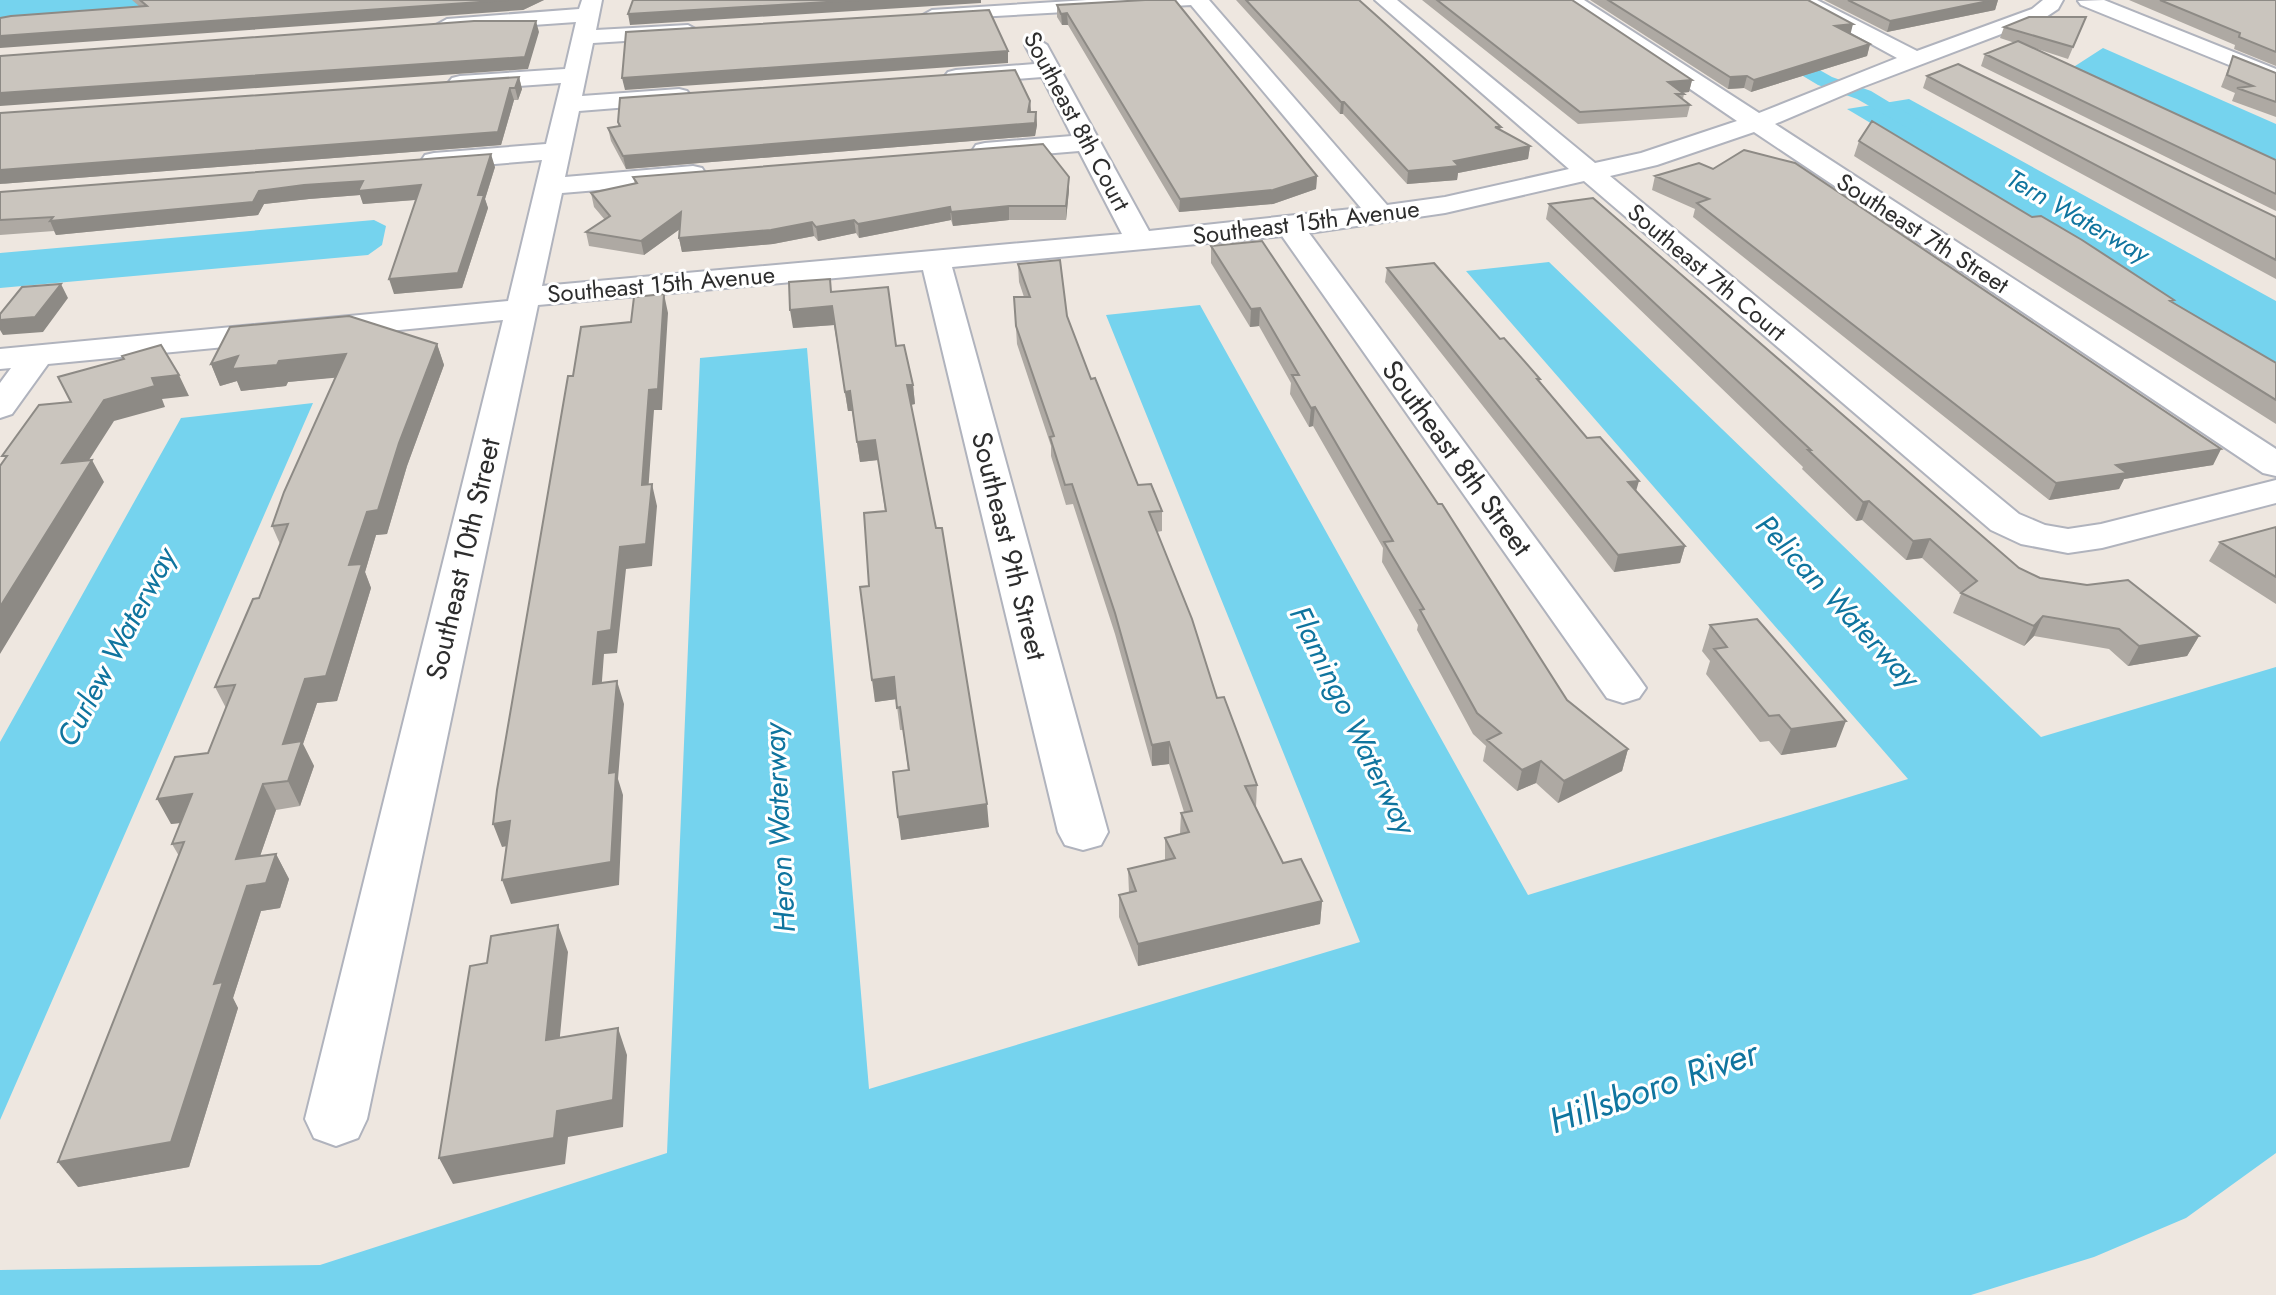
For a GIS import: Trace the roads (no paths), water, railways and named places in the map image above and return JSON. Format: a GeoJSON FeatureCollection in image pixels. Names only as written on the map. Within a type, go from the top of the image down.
{"type":"FeatureCollection","features":[{"type":"Feature","properties":{"kind":"street"},"geometry":{"type":"LineString","coordinates":[[910,17],[1016,5],[1185,0]]}},
{"type":"Feature","properties":{"kind":"street"},"geometry":{"type":"LineString","coordinates":[[1198,0],[1381,215]]}},
{"type":"Feature","properties":{"kind":"street","name":"Southeast 7th Court"},"geometry":{"type":"LineString","coordinates":[[1385,0],[2005,522],[2035,536],[2068,541],[2102,536],[2276,491]]}},
{"type":"Feature","properties":{"kind":"street","name":"Southeast 7th Street"},"geometry":{"type":"LineString","coordinates":[[1570,0],[2276,465]]}},
{"type":"Feature","properties":{"kind":"street"},"geometry":{"type":"LineString","coordinates":[[1801,0],[1925,56],[1962,68]]}},
{"type":"Feature","properties":{"kind":"street"},"geometry":{"type":"LineString","coordinates":[[2052,0],[2090,0],[2276,77]]}},
{"type":"Feature","properties":{"kind":"street","name":"Southeast 15th Avenue"},"geometry":{"type":"LineString","coordinates":[[0,359],[935,259],[1290,227],[1445,205],[1591,174],[1757,123],[2039,13],[2051,5],[2052,0]]}},
{"type":"Feature","properties":{"kind":"street","name":"Southeast 8th Court"},"geometry":{"type":"LineString","coordinates":[[1016,5],[1140,241]]}},
{"type":"Feature","properties":{"kind":"street"},"geometry":{"type":"LineString","coordinates":[[429,27],[588,17],[708,30]]}},
{"type":"Feature","properties":{"kind":"street","name":"Southeast 10th Street"},"geometry":{"type":"LineString","coordinates":[[336,1119],[588,17]]}},
{"type":"Feature","properties":{"kind":"street"},"geometry":{"type":"LineString","coordinates":[[940,78],[1049,70]]}},
{"type":"Feature","properties":{"kind":"street"},"geometry":{"type":"LineString","coordinates":[[430,86],[573,75]]}},
{"type":"Feature","properties":{"kind":"street"},"geometry":{"type":"LineString","coordinates":[[569,104],[708,94]]}},
{"type":"Feature","properties":{"kind":"street"},"geometry":{"type":"LineString","coordinates":[[960,153],[1086,143]]}},
{"type":"Feature","properties":{"kind":"street"},"geometry":{"type":"LineString","coordinates":[[412,162],[555,151]]}},
{"type":"Feature","properties":{"kind":"street"},"geometry":{"type":"LineString","coordinates":[[549,186],[723,172]]}},
{"type":"Feature","properties":{"kind":"street","name":"Southeast 8th Street"},"geometry":{"type":"LineString","coordinates":[[1290,227],[1623,688]]}},
{"type":"Feature","properties":{"kind":"street","name":"Southeast 9th Street"},"geometry":{"type":"LineString","coordinates":[[935,259],[1083,832]]}},
{"type":"Feature","properties":{"kind":"street"},"geometry":{"type":"LineString","coordinates":[[0,407],[38,355]]}},
{"type":"Feature","properties":{"kind":"water"},"geometry":{"type":"Polygon","coordinates":[[[0,0],[388,0],[0,24],[0,0]]]}},
{"type":"Feature","properties":{"kind":"water"},"geometry":{"type":"Polygon","coordinates":[[[2103,48],[2276,124],[2276,163],[2072,68],[2103,48]]]}},
{"type":"Feature","properties":{"kind":"water","name":"Tern Waterway"},"geometry":{"type":"Polygon","coordinates":[[[1909,99],[2276,301],[2276,364],[1847,109],[1909,99]]]}},
{"type":"Feature","properties":{"kind":"water"},"geometry":{"type":"Polygon","coordinates":[[[374,220],[386,226],[382,245],[368,255],[0,288],[0,253],[374,220]]]}},
{"type":"Feature","properties":{"kind":"water"},"geometry":{"type":"Polygon","coordinates":[[[1549,262],[2041,737],[2276,667],[2276,1153],[2186,1218],[2094,1257],[1971,1295],[0,1295],[0,1270],[320,1265],[667,1153],[700,358],[807,348],[869,1089],[1360,942],[1106,315],[1200,305],[1528,895],[1908,779],[1466,271],[1549,262]]]}},
{"type":"Feature","properties":{"kind":"water","name":"Curlew Waterway"},"geometry":{"type":"Polygon","coordinates":[[[313,403],[0,1120],[0,742],[181,418],[313,403]]]}},
{"type":"Feature","properties":{"kind":"waterway"},"geometry":{"type":"LineString","coordinates":[[1684,0],[1825,81],[1864,95],[1922,128]]}},
{"type":"Feature","properties":{"kind":"water label","name":"Pelican Waterway"},"geometry":{"type":"Point","coordinates":[1838,601]}},
{"type":"Feature","properties":{"kind":"water label","name":"Flamingo Waterway"},"geometry":{"type":"Point","coordinates":[1353,720]}},
{"type":"Feature","properties":{"kind":"water label","name":"Heron Waterway"},"geometry":{"type":"Point","coordinates":[779,828]}},
{"type":"Feature","properties":{"kind":"water label","name":"Hillsboro River"},"geometry":{"type":"Point","coordinates":[1653,1086]}}]}
